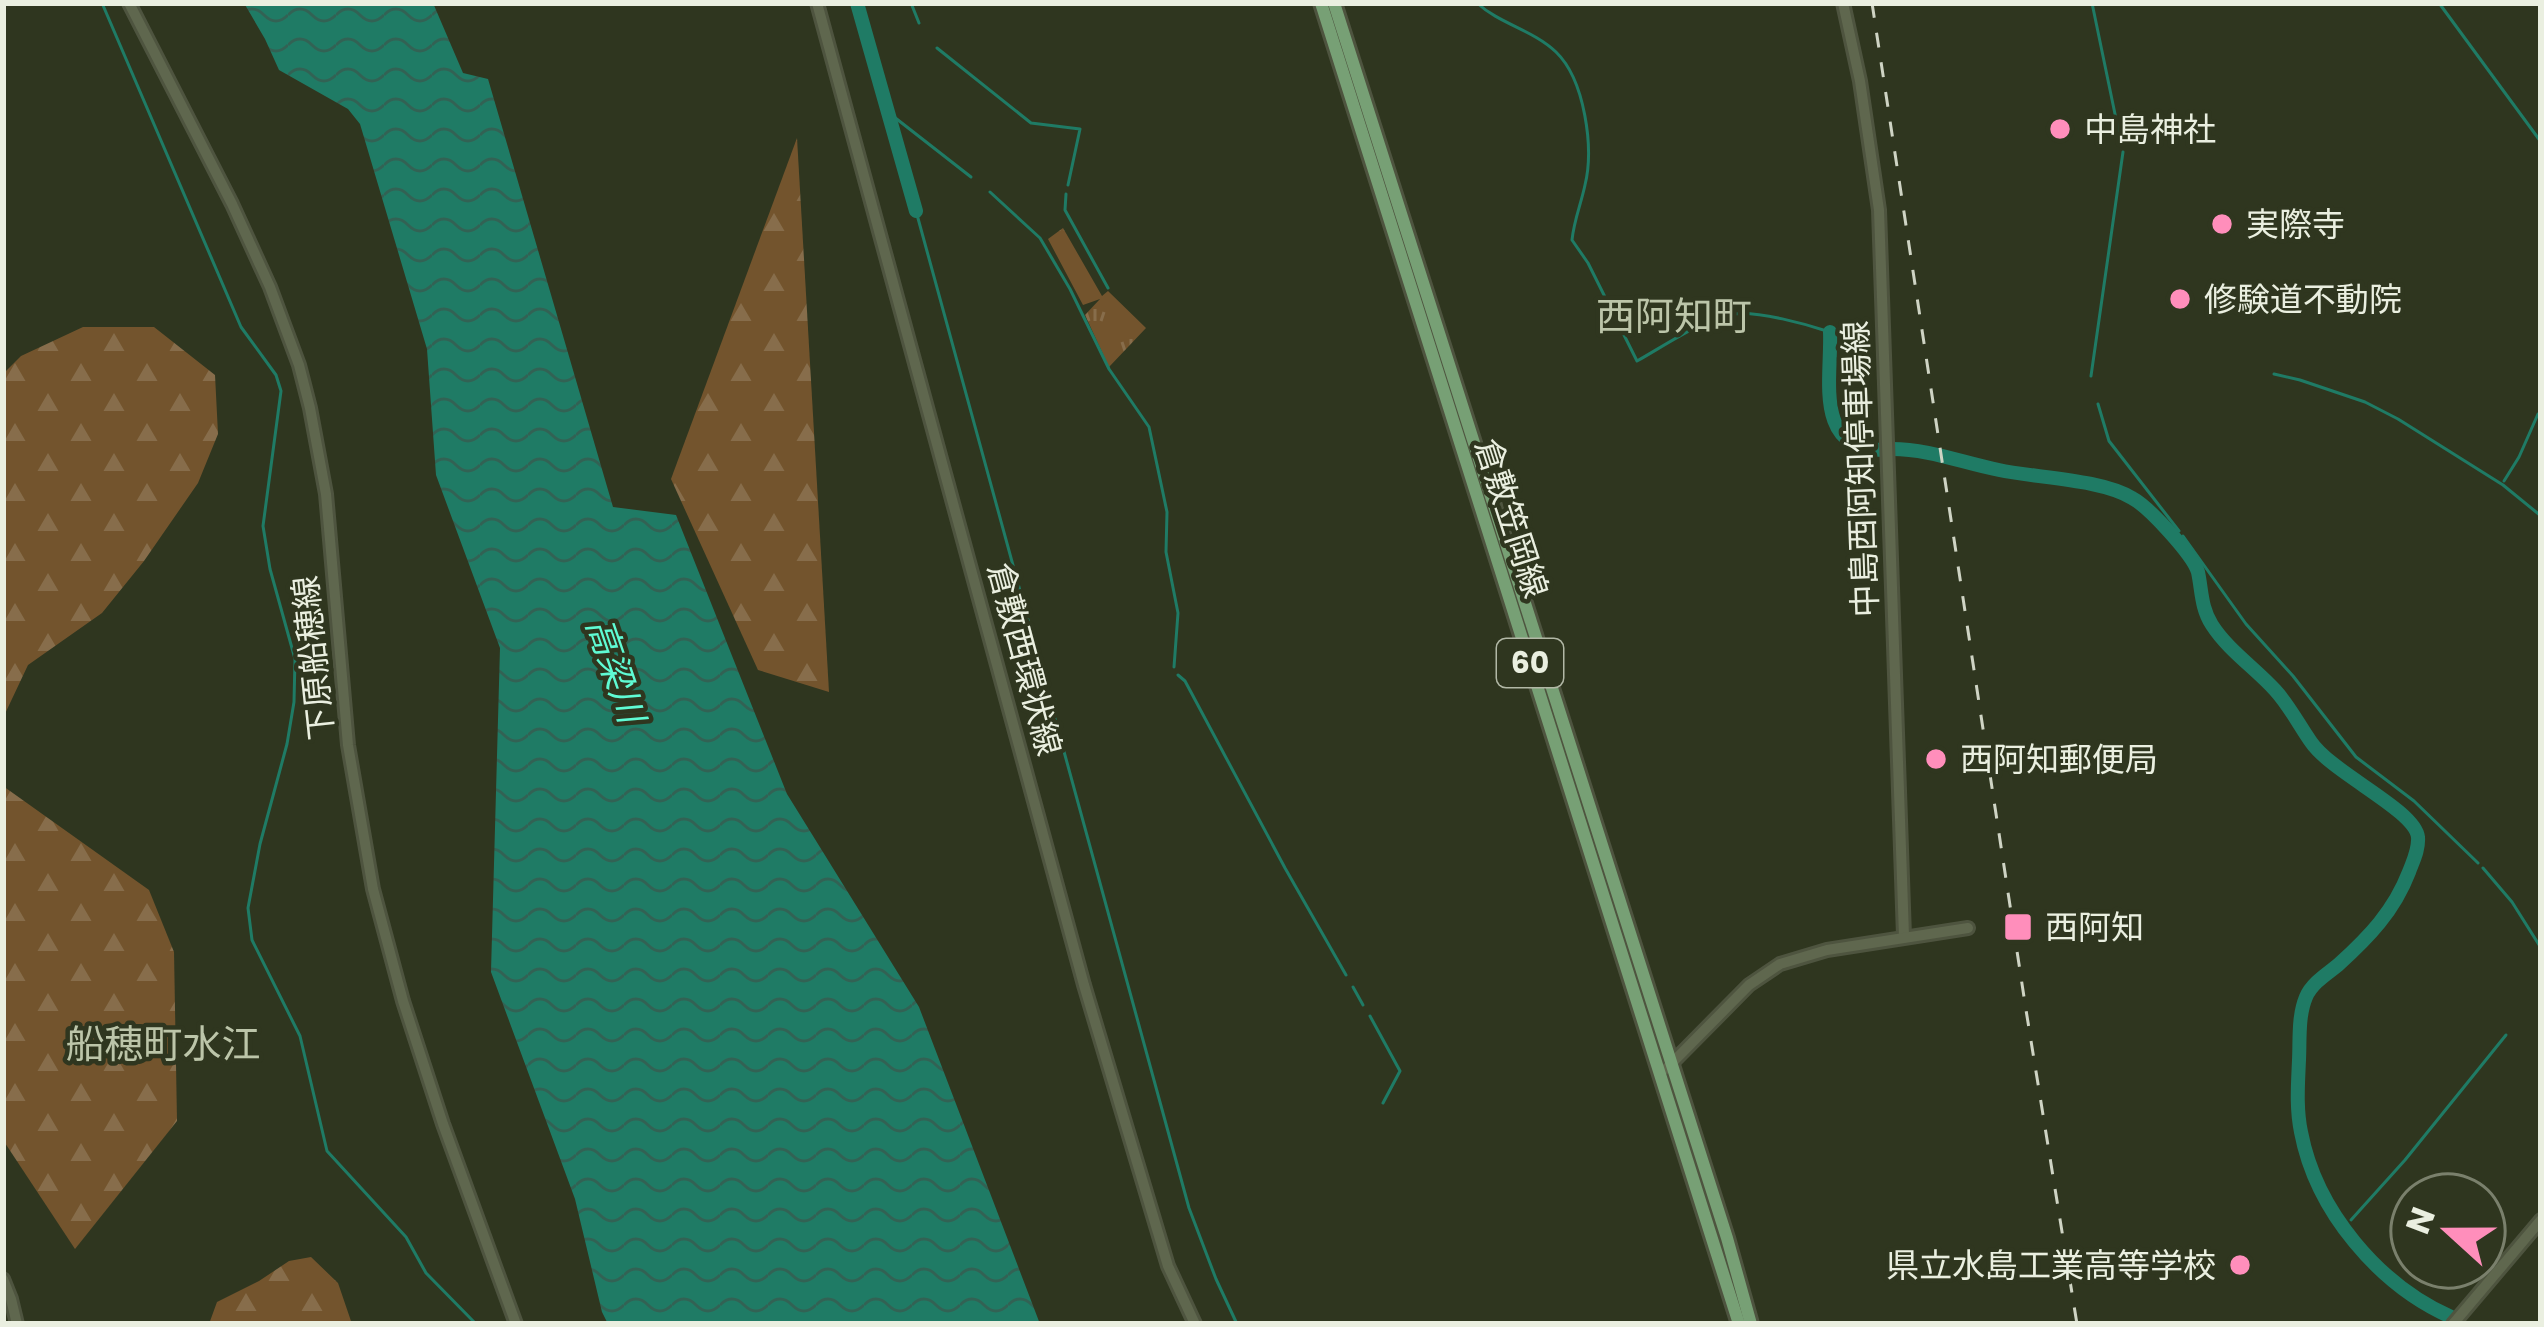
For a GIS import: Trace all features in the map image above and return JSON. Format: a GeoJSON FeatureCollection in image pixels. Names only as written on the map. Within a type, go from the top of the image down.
{"type":"FeatureCollection","features":[{"type":"Feature","properties":{"kind":"main road","name":"下原船穂線"},"geometry":{"type":"LineString","coordinates":[[129,3],[232,204],[299,364],[326,494],[348,745],[373,889],[442,1124],[516,1324]]}},
{"type":"Feature","properties":{"kind":"main road","name":"倉敷西環状線"},"geometry":{"type":"LineString","coordinates":[[817,3],[1084,985],[1168,1266],[1195,1324]]}},
{"type":"Feature","properties":{"kind":"main road","name":"倉敷笠岡線"},"geometry":{"type":"LineString","coordinates":[[1321,3],[1739,1324]]}},
{"type":"Feature","properties":{"kind":"main road","name":"倉敷笠岡線"},"geometry":{"type":"LineString","coordinates":[[1334,3],[1751,1324]]}},
{"type":"Feature","properties":{"kind":"main road","name":"中島西阿知停車場線"},"geometry":{"type":"LineString","coordinates":[[1843,3],[1879,210],[1904,936]]}},
{"type":"Feature","properties":{"kind":"main road"},"geometry":{"type":"LineString","coordinates":[[1660,1076],[1749,985],[1780,964],[1827,950],[1968,928]]}},
{"type":"Feature","properties":{"kind":"main road"},"geometry":{"type":"LineString","coordinates":[[2453,1324],[2541,1220]]}},
{"type":"Feature","properties":{"kind":"main road"},"geometry":{"type":"LineString","coordinates":[[3,1280],[17,1324]]}},
{"type":"Feature","properties":{"kind":"green space"},"geometry":{"type":"Polygon","coordinates":[[[797,138],[829,692],[758,670],[671,479],[797,138]]]}},
{"type":"Feature","properties":{"kind":"green space"},"geometry":{"type":"Polygon","coordinates":[[[1063,228],[1102,296],[1108,291],[1146,328],[1109,367],[1085,315],[1100,299],[1083,305],[1048,239],[1063,228]]]}},
{"type":"Feature","properties":{"kind":"green space"},"geometry":{"type":"Polygon","coordinates":[[[83,327],[154,327],[215,375],[218,434],[198,483],[144,561],[102,613],[28,665],[3,718],[3,374],[21,356],[83,327]]]}},
{"type":"Feature","properties":{"kind":"green space"},"geometry":{"type":"Polygon","coordinates":[[[3,786],[149,890],[174,952],[177,1121],[75,1249],[3,1140],[3,786]]]}},
{"type":"Feature","properties":{"kind":"green space"},"geometry":{"type":"Polygon","coordinates":[[[311,1257],[338,1283],[352,1324],[209,1324],[217,1302],[289,1261],[311,1257]]]}},
{"type":"Feature","properties":{"kind":"water","name":"高梁川"},"geometry":{"type":"Polygon","coordinates":[[[244,3],[433,3],[463,73],[488,79],[613,507],[676,515],[787,794],[919,1007],[1040,1324],[608,1324],[575,1199],[491,972],[500,648],[436,475],[427,349],[360,124],[348,109],[279,70],[244,3]]]}},
{"type":"Feature","properties":{"kind":"waterway"},"geometry":{"type":"LineString","coordinates":[[102,3],[241,327],[276,375],[281,391],[263,526],[295,659],[294,702],[248,908],[252,940],[300,1036],[327,1151],[406,1237],[426,1273],[476,1324]]}},
{"type":"Feature","properties":{"kind":"waterway"},"geometry":{"type":"LineString","coordinates":[[857,3],[916,211]]}},
{"type":"Feature","properties":{"kind":"waterway"},"geometry":{"type":"LineString","coordinates":[[911,3],[919,23]]}},
{"type":"Feature","properties":{"kind":"waterway"},"geometry":{"type":"LineString","coordinates":[[1477,3],[1547,44],[1574,79],[1585,115],[1588,170],[1572,240],[1637,361],[1697,327],[1734,314],[1769,316],[1830,332]]}},
{"type":"Feature","properties":{"kind":"waterway"},"geometry":{"type":"LineString","coordinates":[[2092,3],[2121,143]]}},
{"type":"Feature","properties":{"kind":"waterway"},"geometry":{"type":"LineString","coordinates":[[2439,3],[2541,142]]}},
{"type":"Feature","properties":{"kind":"waterway"},"geometry":{"type":"LineString","coordinates":[[937,48],[1031,123],[1080,129],[1068,185]]}},
{"type":"Feature","properties":{"kind":"waterway"},"geometry":{"type":"LineString","coordinates":[[889,113],[971,177]]}},
{"type":"Feature","properties":{"kind":"waterway"},"geometry":{"type":"LineString","coordinates":[[2091,376],[2123,152]]}},
{"type":"Feature","properties":{"kind":"waterway"},"geometry":{"type":"LineString","coordinates":[[990,192],[1040,238],[1109,369],[1149,427],[1167,512],[1166,552],[1178,613],[1174,667]]}},
{"type":"Feature","properties":{"kind":"waterway"},"geometry":{"type":"LineString","coordinates":[[1066,194],[1065,210],[1108,288]]}},
{"type":"Feature","properties":{"kind":"waterway"},"geometry":{"type":"LineString","coordinates":[[916,211],[1189,1208],[1237,1324]]}},
{"type":"Feature","properties":{"kind":"waterway"},"geometry":{"type":"LineString","coordinates":[[1830,332],[1829,389],[1836,424],[1845,438],[1860,447],[1882,450]]}},
{"type":"Feature","properties":{"kind":"waterway"},"geometry":{"type":"LineString","coordinates":[[2274,374],[2365,402],[2398,419],[2503,485],[2541,516]]}},
{"type":"Feature","properties":{"kind":"waterway"},"geometry":{"type":"LineString","coordinates":[[2098,404],[2109,441],[2179,531]]}},
{"type":"Feature","properties":{"kind":"waterway"},"geometry":{"type":"LineString","coordinates":[[2504,481],[2538,414]]}},
{"type":"Feature","properties":{"kind":"waterway"},"geometry":{"type":"LineString","coordinates":[[1892,449],[2086,483],[2140,503],[2194,564],[2206,612],[2218,634],[2280,696],[2322,754],[2413,826],[2417,851],[2396,899],[2370,934],[2306,997],[2300,1028],[2298,1114],[2309,1161],[2336,1217],[2399,1286],[2451,1317]]}},
{"type":"Feature","properties":{"kind":"waterway"},"geometry":{"type":"LineString","coordinates":[[2183,536],[2246,624],[2356,757],[2414,801],[2478,863]]}},
{"type":"Feature","properties":{"kind":"waterway"},"geometry":{"type":"LineString","coordinates":[[1178,675],[1346,975]]}},
{"type":"Feature","properties":{"kind":"waterway"},"geometry":{"type":"LineString","coordinates":[[2483,868],[2541,948]]}},
{"type":"Feature","properties":{"kind":"waterway"},"geometry":{"type":"LineString","coordinates":[[1353,987],[1363,1005]]}},
{"type":"Feature","properties":{"kind":"waterway"},"geometry":{"type":"LineString","coordinates":[[1370,1016],[1400,1071],[1383,1103]]}},
{"type":"Feature","properties":{"kind":"waterway"},"geometry":{"type":"LineString","coordinates":[[2351,1220],[2506,1035]]}},
{"type":"Feature","properties":{"kind":"railway"},"geometry":{"type":"LineString","coordinates":[[1872,3],[2077,1324]]}},
{"type":"Feature","properties":{"kind":"place","name":"中島神社"},"geometry":{"type":"Point","coordinates":[2060,129]}},
{"type":"Feature","properties":{"kind":"place","name":"実際寺"},"geometry":{"type":"Point","coordinates":[2222,224]}},
{"type":"Feature","properties":{"kind":"place","name":"修験道不動院"},"geometry":{"type":"Point","coordinates":[2180,299]}},
{"type":"Feature","properties":{"kind":"place","name":"西阿知郵便局"},"geometry":{"type":"Point","coordinates":[1936,759]}},
{"type":"Feature","properties":{"kind":"place","name":"西阿知"},"geometry":{"type":"Point","coordinates":[2018,927]}},
{"type":"Feature","properties":{"kind":"place","name":"県立水島工業高等学校"},"geometry":{"type":"Point","coordinates":[2240,1265]}},
{"type":"Feature","properties":{"kind":"district","name":"西阿知町"},"geometry":{"type":"Point","coordinates":[1674,316]}},
{"type":"Feature","properties":{"kind":"district","name":"船穂町水江"},"geometry":{"type":"Point","coordinates":[163,1044]}}]}
